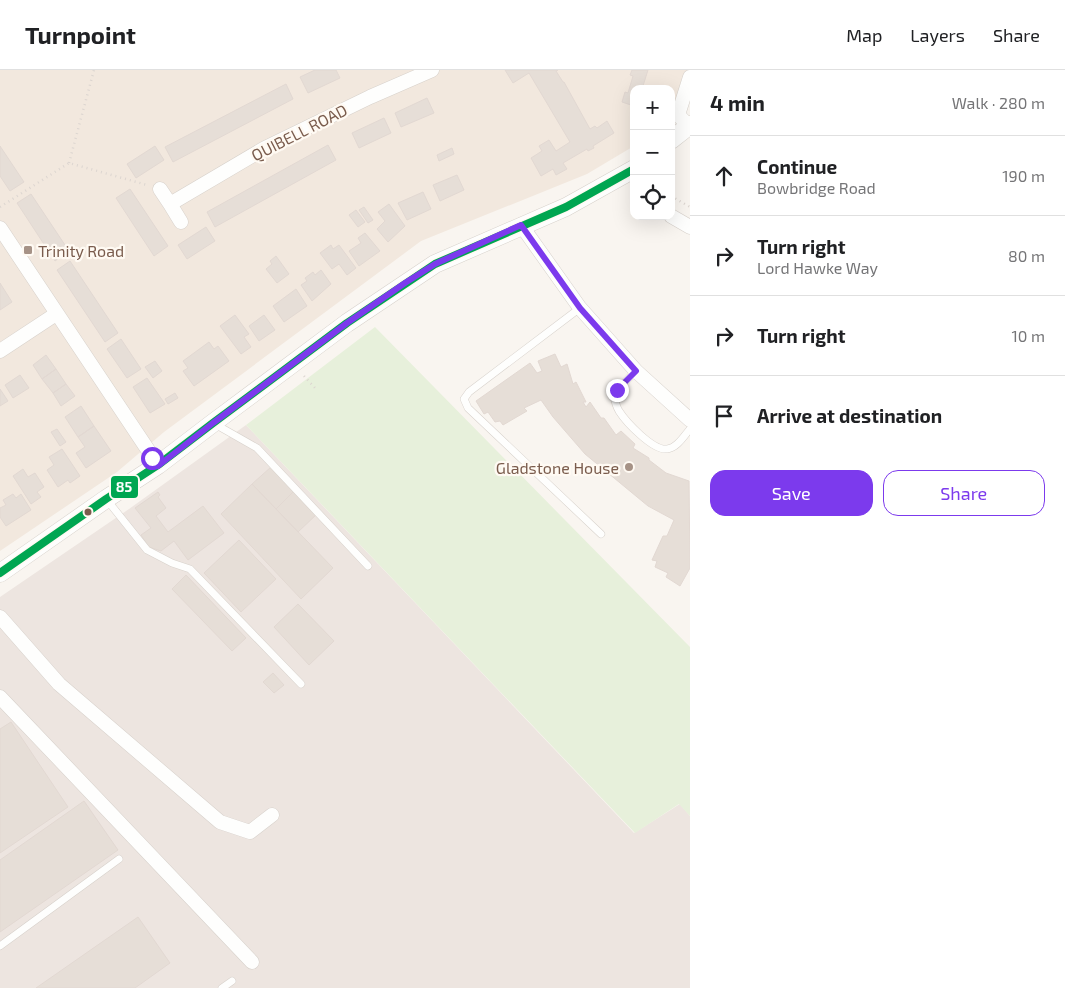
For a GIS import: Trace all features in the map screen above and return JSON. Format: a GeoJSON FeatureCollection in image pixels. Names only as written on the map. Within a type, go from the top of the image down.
{"type":"FeatureCollection","features":[{"type":"Feature","properties":{"kind":"street","name":"QUIBELL ROAD"},"geometry":{"type":"LineString","coordinates":[[170,204],[265,148],[370,96],[432,70]]}},
{"type":"Feature","properties":{"kind":"street"},"geometry":{"type":"LineString","coordinates":[[675,135],[686,122],[690,77]]}},
{"type":"Feature","properties":{"kind":"street"},"geometry":{"type":"LineString","coordinates":[[0,573],[106,499],[158,466],[347,323],[412,278],[435,264],[566,206],[630,171]]}},
{"type":"Feature","properties":{"kind":"street"},"geometry":{"type":"LineString","coordinates":[[160,189],[181,222]]}},
{"type":"Feature","properties":{"kind":"street"},"geometry":{"type":"LineString","coordinates":[[675,218],[689,224]]}},
{"type":"Feature","properties":{"kind":"street"},"geometry":{"type":"LineString","coordinates":[[521,225],[580,308],[636,371],[690,420]]}},
{"type":"Feature","properties":{"kind":"street"},"geometry":{"type":"LineString","coordinates":[[0,228],[158,466]]}},
{"type":"Feature","properties":{"kind":"street"},"geometry":{"type":"LineString","coordinates":[[0,350],[56,314]]}},
{"type":"Feature","properties":{"kind":"street"},"geometry":{"type":"LineString","coordinates":[[0,617],[59,684],[220,822],[250,832],[272,815]]}},
{"type":"Feature","properties":{"kind":"street"},"geometry":{"type":"LineString","coordinates":[[0,696],[252,962]]}},
{"type":"Feature","properties":{"kind":"lane"},"geometry":{"type":"LineString","coordinates":[[580,308],[469,392],[464,400],[468,408],[601,534]]}},
{"type":"Feature","properties":{"kind":"lane"},"geometry":{"type":"LineString","coordinates":[[636,371],[617,390],[614,396],[619,412],[630,425],[657,447],[666,449],[674,446],[690,429]]}},
{"type":"Feature","properties":{"kind":"lane"},"geometry":{"type":"LineString","coordinates":[[213,423],[257,448],[368,566]]}},
{"type":"Feature","properties":{"kind":"lane"},"geometry":{"type":"LineString","coordinates":[[106,499],[147,550],[172,563],[190,569],[300,684]]}},
{"type":"Feature","properties":{"kind":"lane"},"geometry":{"type":"LineString","coordinates":[[0,946],[119,859]]}},
{"type":"Feature","properties":{"kind":"lane"},"geometry":{"type":"LineString","coordinates":[[222,988],[232,981]]}},
{"type":"Feature","properties":{"kind":"path"},"geometry":{"type":"LineString","coordinates":[[0,207],[69,163],[94,70]]}},
{"type":"Feature","properties":{"kind":"path"},"geometry":{"type":"LineString","coordinates":[[69,163],[160,189]]}},
{"type":"Feature","properties":{"kind":"path"},"geometry":{"type":"LineString","coordinates":[[675,198],[690,207]]}},
{"type":"Feature","properties":{"kind":"shaded area"},"geometry":{"type":"Polygon","coordinates":[[[0,70],[690,70],[690,98],[675,112],[675,85],[630,85],[630,148],[587,174],[421,241],[164,432],[117,472],[0,551],[0,70]]]}},
{"type":"Feature","properties":{"kind":"shaded area"},"geometry":{"type":"Polygon","coordinates":[[[246,425],[634,833],[680,804],[690,816],[690,988],[0,988],[0,597],[129,509],[246,425]]]}},
{"type":"Feature","properties":{"kind":"green space"},"geometry":{"type":"Polygon","coordinates":[[[375,327],[690,647],[690,816],[679,804],[635,833],[246,425],[375,327]]]}},
{"type":"Feature","properties":{"kind":"building"},"geometry":{"type":"Polygon","coordinates":[[[315,70],[336,70],[340,78],[308,93],[300,77],[315,70]]]}},
{"type":"Feature","properties":{"kind":"building"},"geometry":{"type":"Polygon","coordinates":[[[505,70],[558,70],[556,71],[590,129],[595,126],[597,128],[607,121],[614,133],[593,146],[594,148],[588,151],[587,149],[563,163],[567,169],[556,175],[553,169],[541,176],[531,158],[542,151],[539,146],[549,140],[556,151],[570,142],[529,73],[513,83],[505,70]]]}},
{"type":"Feature","properties":{"kind":"building"},"geometry":{"type":"Polygon","coordinates":[[[632,70],[648,70],[643,85],[630,85],[633,76],[630,75],[632,70]]]}},
{"type":"Feature","properties":{"kind":"building"},"geometry":{"type":"Polygon","coordinates":[[[286,84],[293,99],[173,162],[165,147],[286,84]]]}},
{"type":"Feature","properties":{"kind":"building"},"geometry":{"type":"Polygon","coordinates":[[[630,86],[630,105],[622,102],[625,92],[628,93],[630,86]]]}},
{"type":"Feature","properties":{"kind":"building"},"geometry":{"type":"Polygon","coordinates":[[[427,98],[434,113],[401,127],[395,113],[427,98]]]}},
{"type":"Feature","properties":{"kind":"building"},"geometry":{"type":"Polygon","coordinates":[[[384,118],[391,133],[359,148],[352,133],[384,118]]]}},
{"type":"Feature","properties":{"kind":"building"},"geometry":{"type":"Polygon","coordinates":[[[328,145],[336,160],[215,227],[207,212],[328,145]]]}},
{"type":"Feature","properties":{"kind":"building"},"geometry":{"type":"Polygon","coordinates":[[[0,146],[24,182],[10,191],[0,176],[0,146]]]}},
{"type":"Feature","properties":{"kind":"building"},"geometry":{"type":"Polygon","coordinates":[[[155,146],[164,160],[136,178],[127,164],[155,146]]]}},
{"type":"Feature","properties":{"kind":"building"},"geometry":{"type":"Polygon","coordinates":[[[452,148],[454,154],[439,161],[437,155],[452,148]]]}},
{"type":"Feature","properties":{"kind":"building"},"geometry":{"type":"Polygon","coordinates":[[[457,175],[464,190],[440,201],[433,185],[457,175]]]}},
{"type":"Feature","properties":{"kind":"building"},"geometry":{"type":"Polygon","coordinates":[[[130,189],[168,246],[154,256],[116,198],[130,189]]]}},
{"type":"Feature","properties":{"kind":"building"},"geometry":{"type":"Polygon","coordinates":[[[423,192],[431,209],[407,220],[398,203],[423,192]]]}},
{"type":"Feature","properties":{"kind":"building"},"geometry":{"type":"Polygon","coordinates":[[[31,194],[69,251],[55,261],[17,203],[31,194]]]}},
{"type":"Feature","properties":{"kind":"building"},"geometry":{"type":"Polygon","coordinates":[[[389,204],[405,226],[388,242],[377,229],[385,221],[378,212],[389,204]]]}},
{"type":"Feature","properties":{"kind":"building"},"geometry":{"type":"Polygon","coordinates":[[[364,207],[373,220],[368,223],[359,210],[364,207]]]}},
{"type":"Feature","properties":{"kind":"building"},"geometry":{"type":"Polygon","coordinates":[[[356,210],[365,222],[358,227],[349,215],[356,210]]]}},
{"type":"Feature","properties":{"kind":"building"},"geometry":{"type":"Polygon","coordinates":[[[206,227],[215,241],[187,259],[178,245],[206,227]]]}},
{"type":"Feature","properties":{"kind":"building"},"geometry":{"type":"Polygon","coordinates":[[[365,233],[380,251],[359,266],[349,251],[361,243],[358,238],[365,233]]]}},
{"type":"Feature","properties":{"kind":"building"},"geometry":{"type":"Polygon","coordinates":[[[331,245],[333,249],[339,245],[356,268],[347,275],[339,264],[332,269],[320,253],[331,245]]]}},
{"type":"Feature","properties":{"kind":"building"},"geometry":{"type":"Polygon","coordinates":[[[276,256],[289,274],[277,283],[266,269],[272,264],[270,261],[276,256]]]}},
{"type":"Feature","properties":{"kind":"building"},"geometry":{"type":"Polygon","coordinates":[[[70,261],[118,333],[105,342],[57,270],[70,261]]]}},
{"type":"Feature","properties":{"kind":"building"},"geometry":{"type":"Polygon","coordinates":[[[321,270],[331,284],[312,301],[301,285],[307,281],[305,278],[313,272],[315,275],[321,270]]]}},
{"type":"Feature","properties":{"kind":"building"},"geometry":{"type":"Polygon","coordinates":[[[0,283],[12,302],[0,310],[0,283]]]}},
{"type":"Feature","properties":{"kind":"building"},"geometry":{"type":"Polygon","coordinates":[[[296,289],[307,306],[284,322],[273,306],[296,289]]]}},
{"type":"Feature","properties":{"kind":"building"},"geometry":{"type":"Polygon","coordinates":[[[235,315],[249,334],[244,337],[251,347],[241,354],[220,326],[235,315]]]}},
{"type":"Feature","properties":{"kind":"building"},"geometry":{"type":"Polygon","coordinates":[[[264,315],[275,330],[259,341],[249,326],[264,315]]]}},
{"type":"Feature","properties":{"kind":"building"},"geometry":{"type":"Polygon","coordinates":[[[121,339],[141,369],[127,378],[107,349],[121,339]]]}},
{"type":"Feature","properties":{"kind":"building"},"geometry":{"type":"Polygon","coordinates":[[[209,342],[214,349],[218,346],[229,361],[194,386],[183,371],[188,368],[183,361],[209,342]]]}},
{"type":"Feature","properties":{"kind":"building","name":"Gladstone House"},"geometry":{"type":"Polygon","coordinates":[[[555,354],[561,367],[567,364],[573,384],[576,382],[586,402],[583,402],[586,407],[590,402],[616,435],[621,431],[635,444],[633,448],[649,458],[666,473],[689,481],[690,568],[680,586],[666,577],[668,573],[655,567],[657,561],[652,560],[663,536],[667,536],[674,520],[648,506],[585,454],[541,400],[524,408],[527,411],[503,425],[500,421],[495,422],[488,412],[484,414],[476,401],[530,363],[537,373],[542,371],[538,361],[555,354]]]}},
{"type":"Feature","properties":{"kind":"building"},"geometry":{"type":"Polygon","coordinates":[[[46,355],[56,369],[42,379],[33,365],[46,355]]]}},
{"type":"Feature","properties":{"kind":"building"},"geometry":{"type":"Polygon","coordinates":[[[155,361],[162,371],[153,378],[145,367],[155,361]]]}},
{"type":"Feature","properties":{"kind":"building"},"geometry":{"type":"Polygon","coordinates":[[[56,369],[66,384],[53,393],[42,379],[56,369]]]}},
{"type":"Feature","properties":{"kind":"building"},"geometry":{"type":"Polygon","coordinates":[[[20,375],[29,388],[13,398],[5,385],[20,375]]]}},
{"type":"Feature","properties":{"kind":"building"},"geometry":{"type":"Polygon","coordinates":[[[147,378],[165,404],[150,413],[133,387],[147,378]]]}},
{"type":"Feature","properties":{"kind":"building"},"geometry":{"type":"Polygon","coordinates":[[[66,384],[75,396],[61,406],[53,393],[66,384]]]}},
{"type":"Feature","properties":{"kind":"building"},"geometry":{"type":"Polygon","coordinates":[[[0,389],[8,401],[0,406],[0,389]]]}},
{"type":"Feature","properties":{"kind":"building"},"geometry":{"type":"Polygon","coordinates":[[[175,393],[178,398],[168,404],[165,399],[175,393]]]}},
{"type":"Feature","properties":{"kind":"building"},"geometry":{"type":"Polygon","coordinates":[[[81,406],[94,426],[78,437],[65,417],[81,406]]]}},
{"type":"Feature","properties":{"kind":"building"},"geometry":{"type":"Polygon","coordinates":[[[94,426],[111,451],[86,468],[76,453],[85,447],[78,437],[94,426]]]}},
{"type":"Feature","properties":{"kind":"building"},"geometry":{"type":"Polygon","coordinates":[[[57,429],[66,442],[60,446],[51,432],[57,429]]]}},
{"type":"Feature","properties":{"kind":"building"},"geometry":{"type":"Polygon","coordinates":[[[62,449],[80,476],[70,483],[68,480],[58,487],[47,470],[54,465],[49,457],[62,449]]]}},
{"type":"Feature","properties":{"kind":"building"},"geometry":{"type":"Polygon","coordinates":[[[271,467],[294,491],[276,509],[252,484],[271,467]]]}},
{"type":"Feature","properties":{"kind":"building"},"geometry":{"type":"Polygon","coordinates":[[[23,469],[28,477],[35,473],[44,487],[37,492],[41,497],[31,504],[13,476],[23,469]]]}},
{"type":"Feature","properties":{"kind":"building"},"geometry":{"type":"Polygon","coordinates":[[[252,484],[333,568],[301,599],[221,514],[252,484]]]}},
{"type":"Feature","properties":{"kind":"building"},"geometry":{"type":"Polygon","coordinates":[[[294,491],[317,514],[298,532],[276,509],[294,491]]]}},
{"type":"Feature","properties":{"kind":"building"},"geometry":{"type":"Polygon","coordinates":[[[158,492],[160,495],[158,497],[166,508],[156,516],[168,532],[203,506],[224,533],[188,560],[174,541],[161,551],[149,547],[141,535],[151,528],[135,508],[158,492]]]}},
{"type":"Feature","properties":{"kind":"building"},"geometry":{"type":"Polygon","coordinates":[[[13,494],[16,498],[21,494],[31,510],[6,526],[0,517],[0,508],[6,505],[3,500],[13,494]]]}},
{"type":"Feature","properties":{"kind":"building"},"geometry":{"type":"Polygon","coordinates":[[[239,540],[276,579],[241,612],[204,573],[239,540]]]}},
{"type":"Feature","properties":{"kind":"building"},"geometry":{"type":"Polygon","coordinates":[[[186,575],[246,638],[232,651],[172,589],[186,575]]]}},
{"type":"Feature","properties":{"kind":"building"},"geometry":{"type":"Polygon","coordinates":[[[298,604],[334,641],[309,665],[274,627],[298,604]]]}},
{"type":"Feature","properties":{"kind":"building"},"geometry":{"type":"Polygon","coordinates":[[[273,673],[284,685],[274,693],[263,682],[273,673]]]}},
{"type":"Feature","properties":{"kind":"building"},"geometry":{"type":"Polygon","coordinates":[[[11,722],[68,807],[0,853],[0,729],[11,722]]]}},
{"type":"Feature","properties":{"kind":"building"},"geometry":{"type":"Polygon","coordinates":[[[84,801],[118,850],[0,932],[0,860],[84,801]]]}},
{"type":"Feature","properties":{"kind":"building"},"geometry":{"type":"Polygon","coordinates":[[[138,917],[170,963],[135,988],[36,988],[138,917]]]}},
{"type":"Feature","properties":{"kind":"transit line","name":"85"},"geometry":{"type":"LineString","coordinates":[[0,573],[158,465],[347,323],[435,264],[566,207],[630,171]]}},
{"type":"Feature","properties":{"kind":"place","name":"Trinity Road"},"geometry":{"type":"Point","coordinates":[28,250]}},
{"type":"Feature","properties":{"kind":"place","name":"Gladstone House"},"geometry":{"type":"Point","coordinates":[629,467]}},
{"type":"Feature","properties":{"kind":"route"},"geometry":{"type":"LineString","coordinates":[[152,458],[158,466],[347,323],[435,264],[521,225],[580,308],[636,371],[617,390]]}}]}
